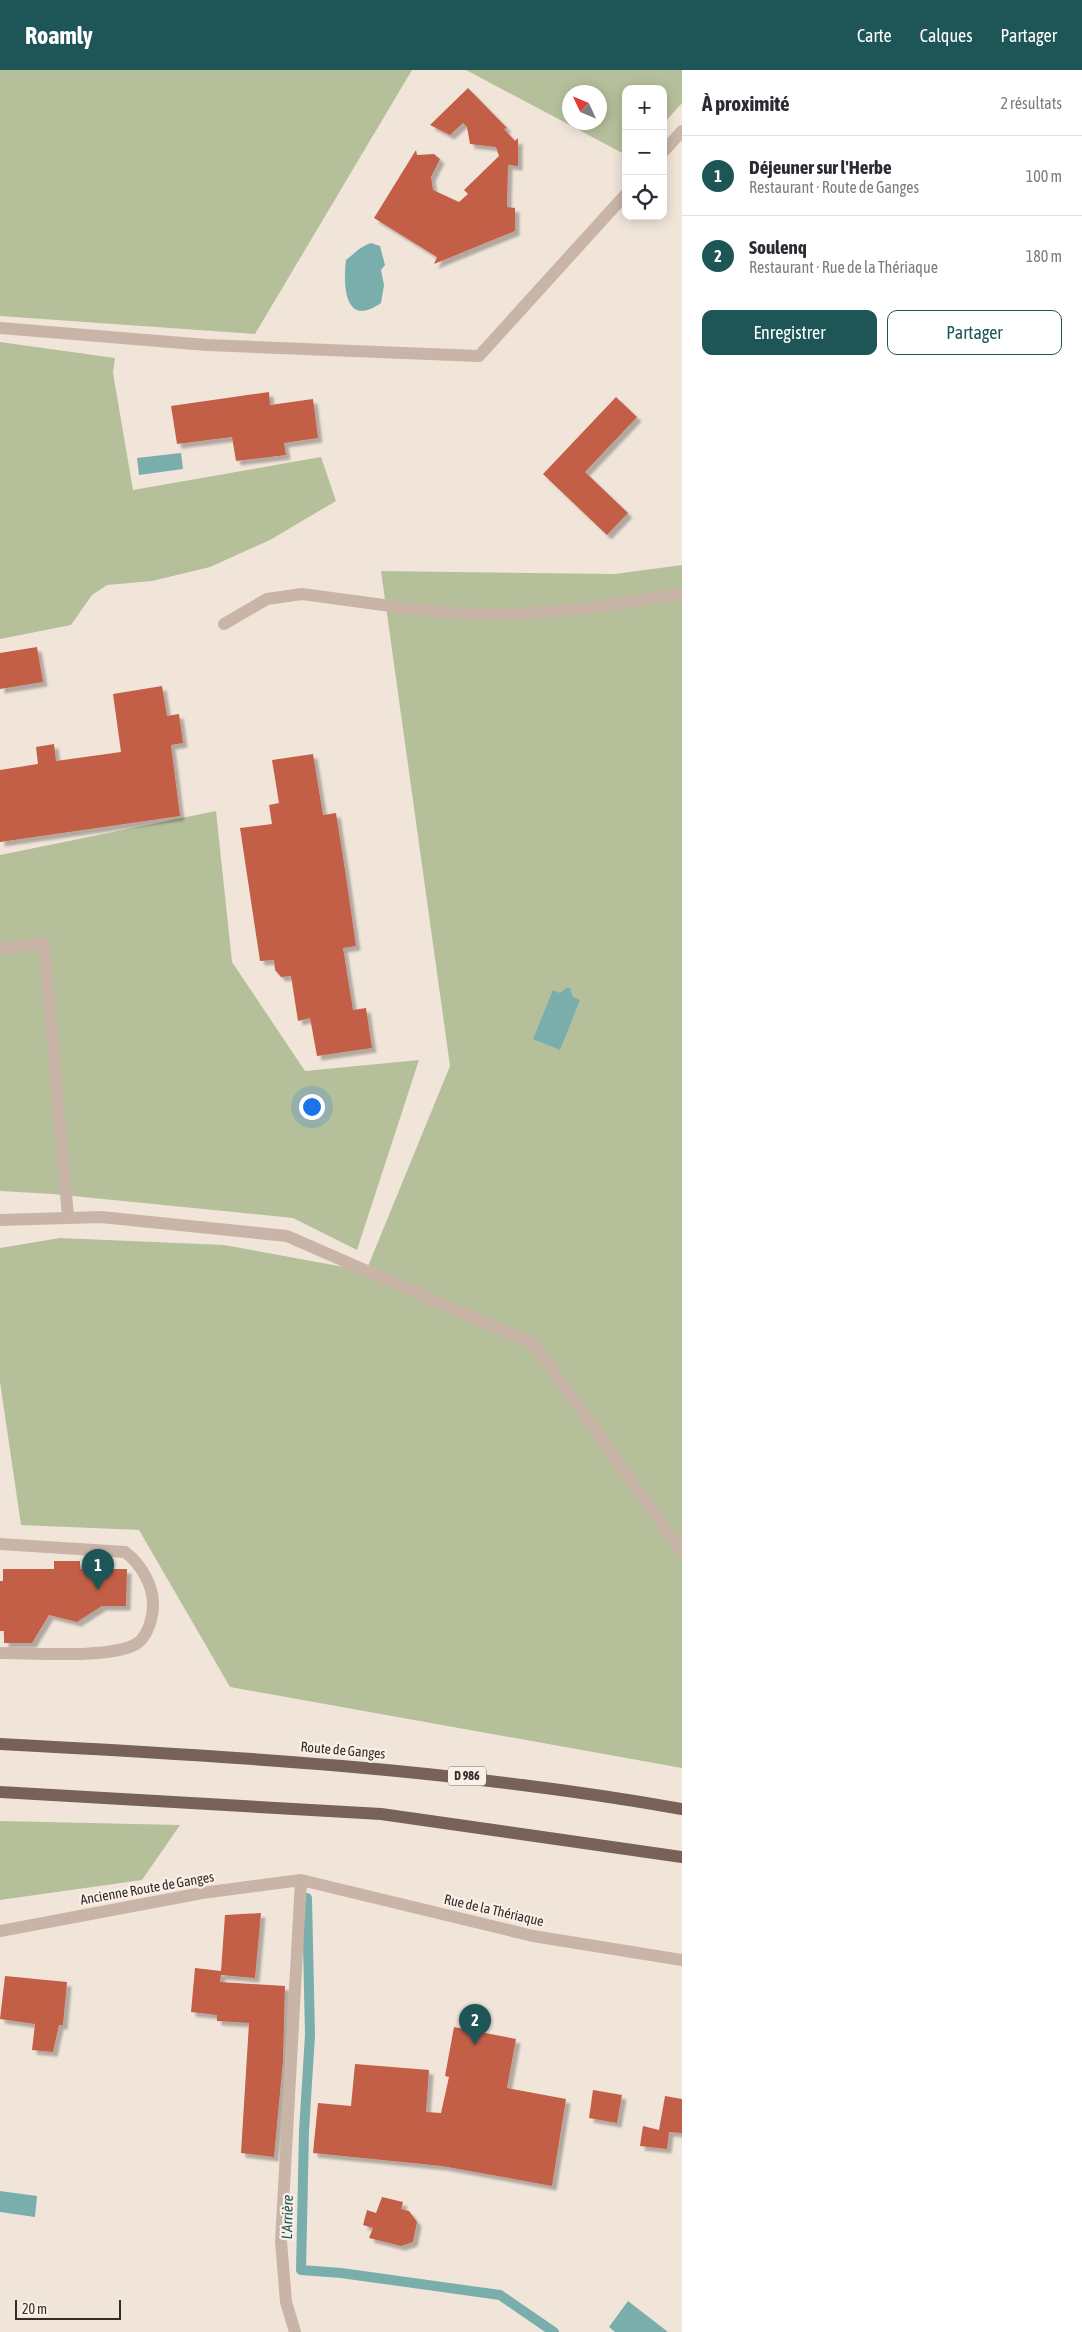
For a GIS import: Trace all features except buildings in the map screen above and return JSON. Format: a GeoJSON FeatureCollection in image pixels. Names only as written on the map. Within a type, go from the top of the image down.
{"type":"FeatureCollection","features":[{"type":"Feature","properties":{"kind":"main road","name":"Route de Ganges"},"geometry":{"type":"LineString","coordinates":[[0,1744],[251,1758],[466,1776],[606,1795],[682,1809]]}},
{"type":"Feature","properties":{"kind":"main road"},"geometry":{"type":"LineString","coordinates":[[0,1792],[381,1814],[682,1856]]}},
{"type":"Feature","properties":{"kind":"street"},"geometry":{"type":"LineString","coordinates":[[667,148],[682,131]]}},
{"type":"Feature","properties":{"kind":"street"},"geometry":{"type":"LineString","coordinates":[[0,328],[207,345],[479,356],[622,198]]}},
{"type":"Feature","properties":{"kind":"street"},"geometry":{"type":"LineString","coordinates":[[224,624],[267,599],[302,594],[413,609],[468,614],[507,614],[582,609],[682,594]]}},
{"type":"Feature","properties":{"kind":"street"},"geometry":{"type":"LineString","coordinates":[[0,950],[44,943],[68,1216]]}},
{"type":"Feature","properties":{"kind":"street"},"geometry":{"type":"LineString","coordinates":[[0,1220],[41,1220],[68,1216],[101,1217],[287,1236],[534,1344],[682,1552]]}},
{"type":"Feature","properties":{"kind":"street"},"geometry":{"type":"LineString","coordinates":[[0,1544],[125,1552],[134,1559],[153,1591],[153,1610],[149,1629],[138,1644],[119,1651],[0,1654]]}},
{"type":"Feature","properties":{"kind":"street"},"geometry":{"type":"LineString","coordinates":[[295,2332],[286,2302],[280,2241],[301,1880]]}},
{"type":"Feature","properties":{"kind":"street","name":"Ancienne Route de Ganges"},"geometry":{"type":"LineString","coordinates":[[0,1931],[202,1893],[301,1880]]}},
{"type":"Feature","properties":{"kind":"street","name":"Rue de la Thériaque"},"geometry":{"type":"LineString","coordinates":[[301,1880],[533,1936],[682,1960]]}},
{"type":"Feature","properties":{"kind":"green space"},"geometry":{"type":"Polygon","coordinates":[[[0,70],[412,70],[255,334],[0,316],[0,70]]]}},
{"type":"Feature","properties":{"kind":"green space"},"geometry":{"type":"Polygon","coordinates":[[[466,70],[682,70],[682,103],[667,120],[667,85],[622,85],[622,153],[579,130],[607,130],[607,85],[562,85],[562,121],[466,70]]]}},
{"type":"Feature","properties":{"kind":"green space"},"geometry":{"type":"Polygon","coordinates":[[[0,342],[115,358],[113,373],[133,490],[321,457],[336,501],[270,540],[210,567],[152,581],[107,585],[92,595],[71,625],[0,639],[0,342]]]}},
{"type":"Feature","properties":{"kind":"green space"},"geometry":{"type":"Polygon","coordinates":[[[682,565],[682,1768],[230,1687],[139,1530],[21,1525],[0,1382],[0,1248],[60,1238],[224,1245],[366,1271],[450,1066],[381,571],[615,574],[682,565]]]}},
{"type":"Feature","properties":{"kind":"green space"},"geometry":{"type":"Polygon","coordinates":[[[216,811],[232,962],[305,1071],[419,1060],[357,1250],[293,1218],[53,1194],[0,1191],[0,855],[216,811]]]}},
{"type":"Feature","properties":{"kind":"green space"},"geometry":{"type":"Polygon","coordinates":[[[0,1821],[180,1825],[142,1880],[0,1900],[0,1821]]]}},
{"type":"Feature","properties":{"kind":"water"},"geometry":{"type":"Polygon","coordinates":[[[371,243],[380,246],[385,265],[381,270],[384,285],[381,303],[369,310],[359,311],[348,300],[345,280],[346,260],[371,243]]]}},
{"type":"Feature","properties":{"kind":"water"},"geometry":{"type":"Polygon","coordinates":[[[181,453],[183,469],[139,475],[137,458],[181,453]]]}},
{"type":"Feature","properties":{"kind":"water"},"geometry":{"type":"Polygon","coordinates":[[[566,988],[570,988],[573,997],[580,1000],[560,1050],[533,1039],[553,990],[560,993],[566,988]]]}},
{"type":"Feature","properties":{"kind":"water"},"geometry":{"type":"Polygon","coordinates":[[[0,2191],[37,2196],[35,2217],[0,2212],[0,2191]]]}},
{"type":"Feature","properties":{"kind":"water"},"geometry":{"type":"Polygon","coordinates":[[[628,2301],[668,2332],[615,2332],[609,2327],[628,2301]]]}},
{"type":"Feature","properties":{"kind":"waterway","name":"L'Arrière"},"geometry":{"type":"LineString","coordinates":[[307,1898],[310,2035],[304,2131],[301,2270],[341,2273],[500,2295],[554,2332]]}},
{"type":"Feature","properties":{"kind":"place","name":"Déjeuner sur l'Herbe"},"geometry":{"type":"Point","coordinates":[98,1590]}},
{"type":"Feature","properties":{"kind":"place","name":"Soulenq"},"geometry":{"type":"Point","coordinates":[475,2045]}}]}
